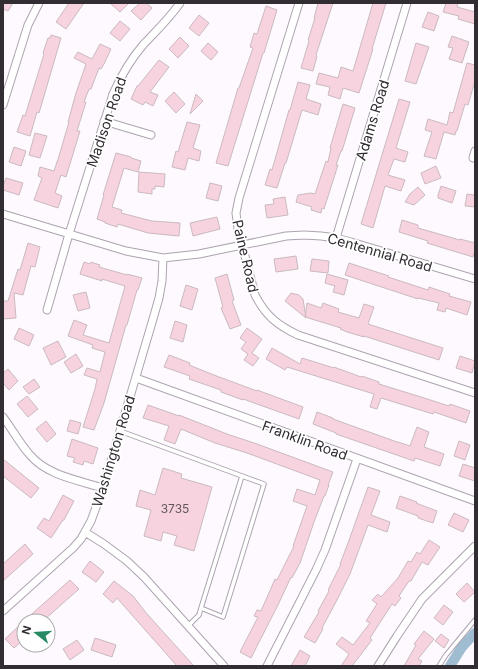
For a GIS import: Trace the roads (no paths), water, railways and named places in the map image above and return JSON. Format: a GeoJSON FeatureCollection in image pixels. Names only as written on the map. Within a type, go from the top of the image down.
{"type":"FeatureCollection","features":[{"type":"Feature","properties":{"kind":"street"},"geometry":{"type":"LineString","coordinates":[[3,105],[28,25],[39,3]]}},
{"type":"Feature","properties":{"kind":"street","name":"Madison Road"},"geometry":{"type":"LineString","coordinates":[[47,310],[113,94],[128,65],[142,46],[160,28],[180,3]]}},
{"type":"Feature","properties":{"kind":"street","name":"Paine Road"},"geometry":{"type":"LineString","coordinates":[[299,3],[239,198],[236,213],[238,229],[255,295],[260,305],[274,321],[285,329],[298,335],[475,393]]}},
{"type":"Feature","properties":{"kind":"street","name":"Adams Road"},"geometry":{"type":"LineString","coordinates":[[336,238],[407,3]]}},
{"type":"Feature","properties":{"kind":"street"},"geometry":{"type":"LineString","coordinates":[[104,121],[151,135]]}},
{"type":"Feature","properties":{"kind":"street"},"geometry":{"type":"LineString","coordinates":[[475,151],[473,158],[475,158]]}},
{"type":"Feature","properties":{"kind":"street","name":"Centennial Road"},"geometry":{"type":"LineString","coordinates":[[3,214],[126,251],[163,258],[199,254],[286,236],[322,236],[336,238],[475,280]]}},
{"type":"Feature","properties":{"kind":"street","name":"Washington Road"},"geometry":{"type":"LineString","coordinates":[[3,611],[81,539],[91,521],[103,488],[159,298],[162,281],[163,258]]}},
{"type":"Feature","properties":{"kind":"street","name":"Franklin Road"},"geometry":{"type":"LineString","coordinates":[[136,378],[475,501]]}},
{"type":"Feature","properties":{"kind":"street"},"geometry":{"type":"LineString","coordinates":[[3,417],[30,455],[43,466],[57,474],[103,488]]}},
{"type":"Feature","properties":{"kind":"street"},"geometry":{"type":"LineString","coordinates":[[267,666],[325,550],[358,459]]}},
{"type":"Feature","properties":{"kind":"street"},"geometry":{"type":"LineString","coordinates":[[85,532],[127,560],[224,666]]}},
{"type":"Feature","properties":{"kind":"street"},"geometry":{"type":"LineString","coordinates":[[378,666],[422,599],[475,546]]}},
{"type":"Feature","properties":{"kind":"lane"},"geometry":{"type":"LineString","coordinates":[[120,430],[264,484],[223,617],[201,608]]}},
{"type":"Feature","properties":{"kind":"lane"},"geometry":{"type":"LineString","coordinates":[[188,626],[199,615],[242,476]]}},
{"type":"Feature","properties":{"kind":"lane"},"geometry":{"type":"LineString","coordinates":[[439,666],[446,655],[475,620]]}},
{"type":"Feature","properties":{"kind":"waterway"},"geometry":{"type":"LineString","coordinates":[[450,666],[462,647],[475,633]]}}]}
